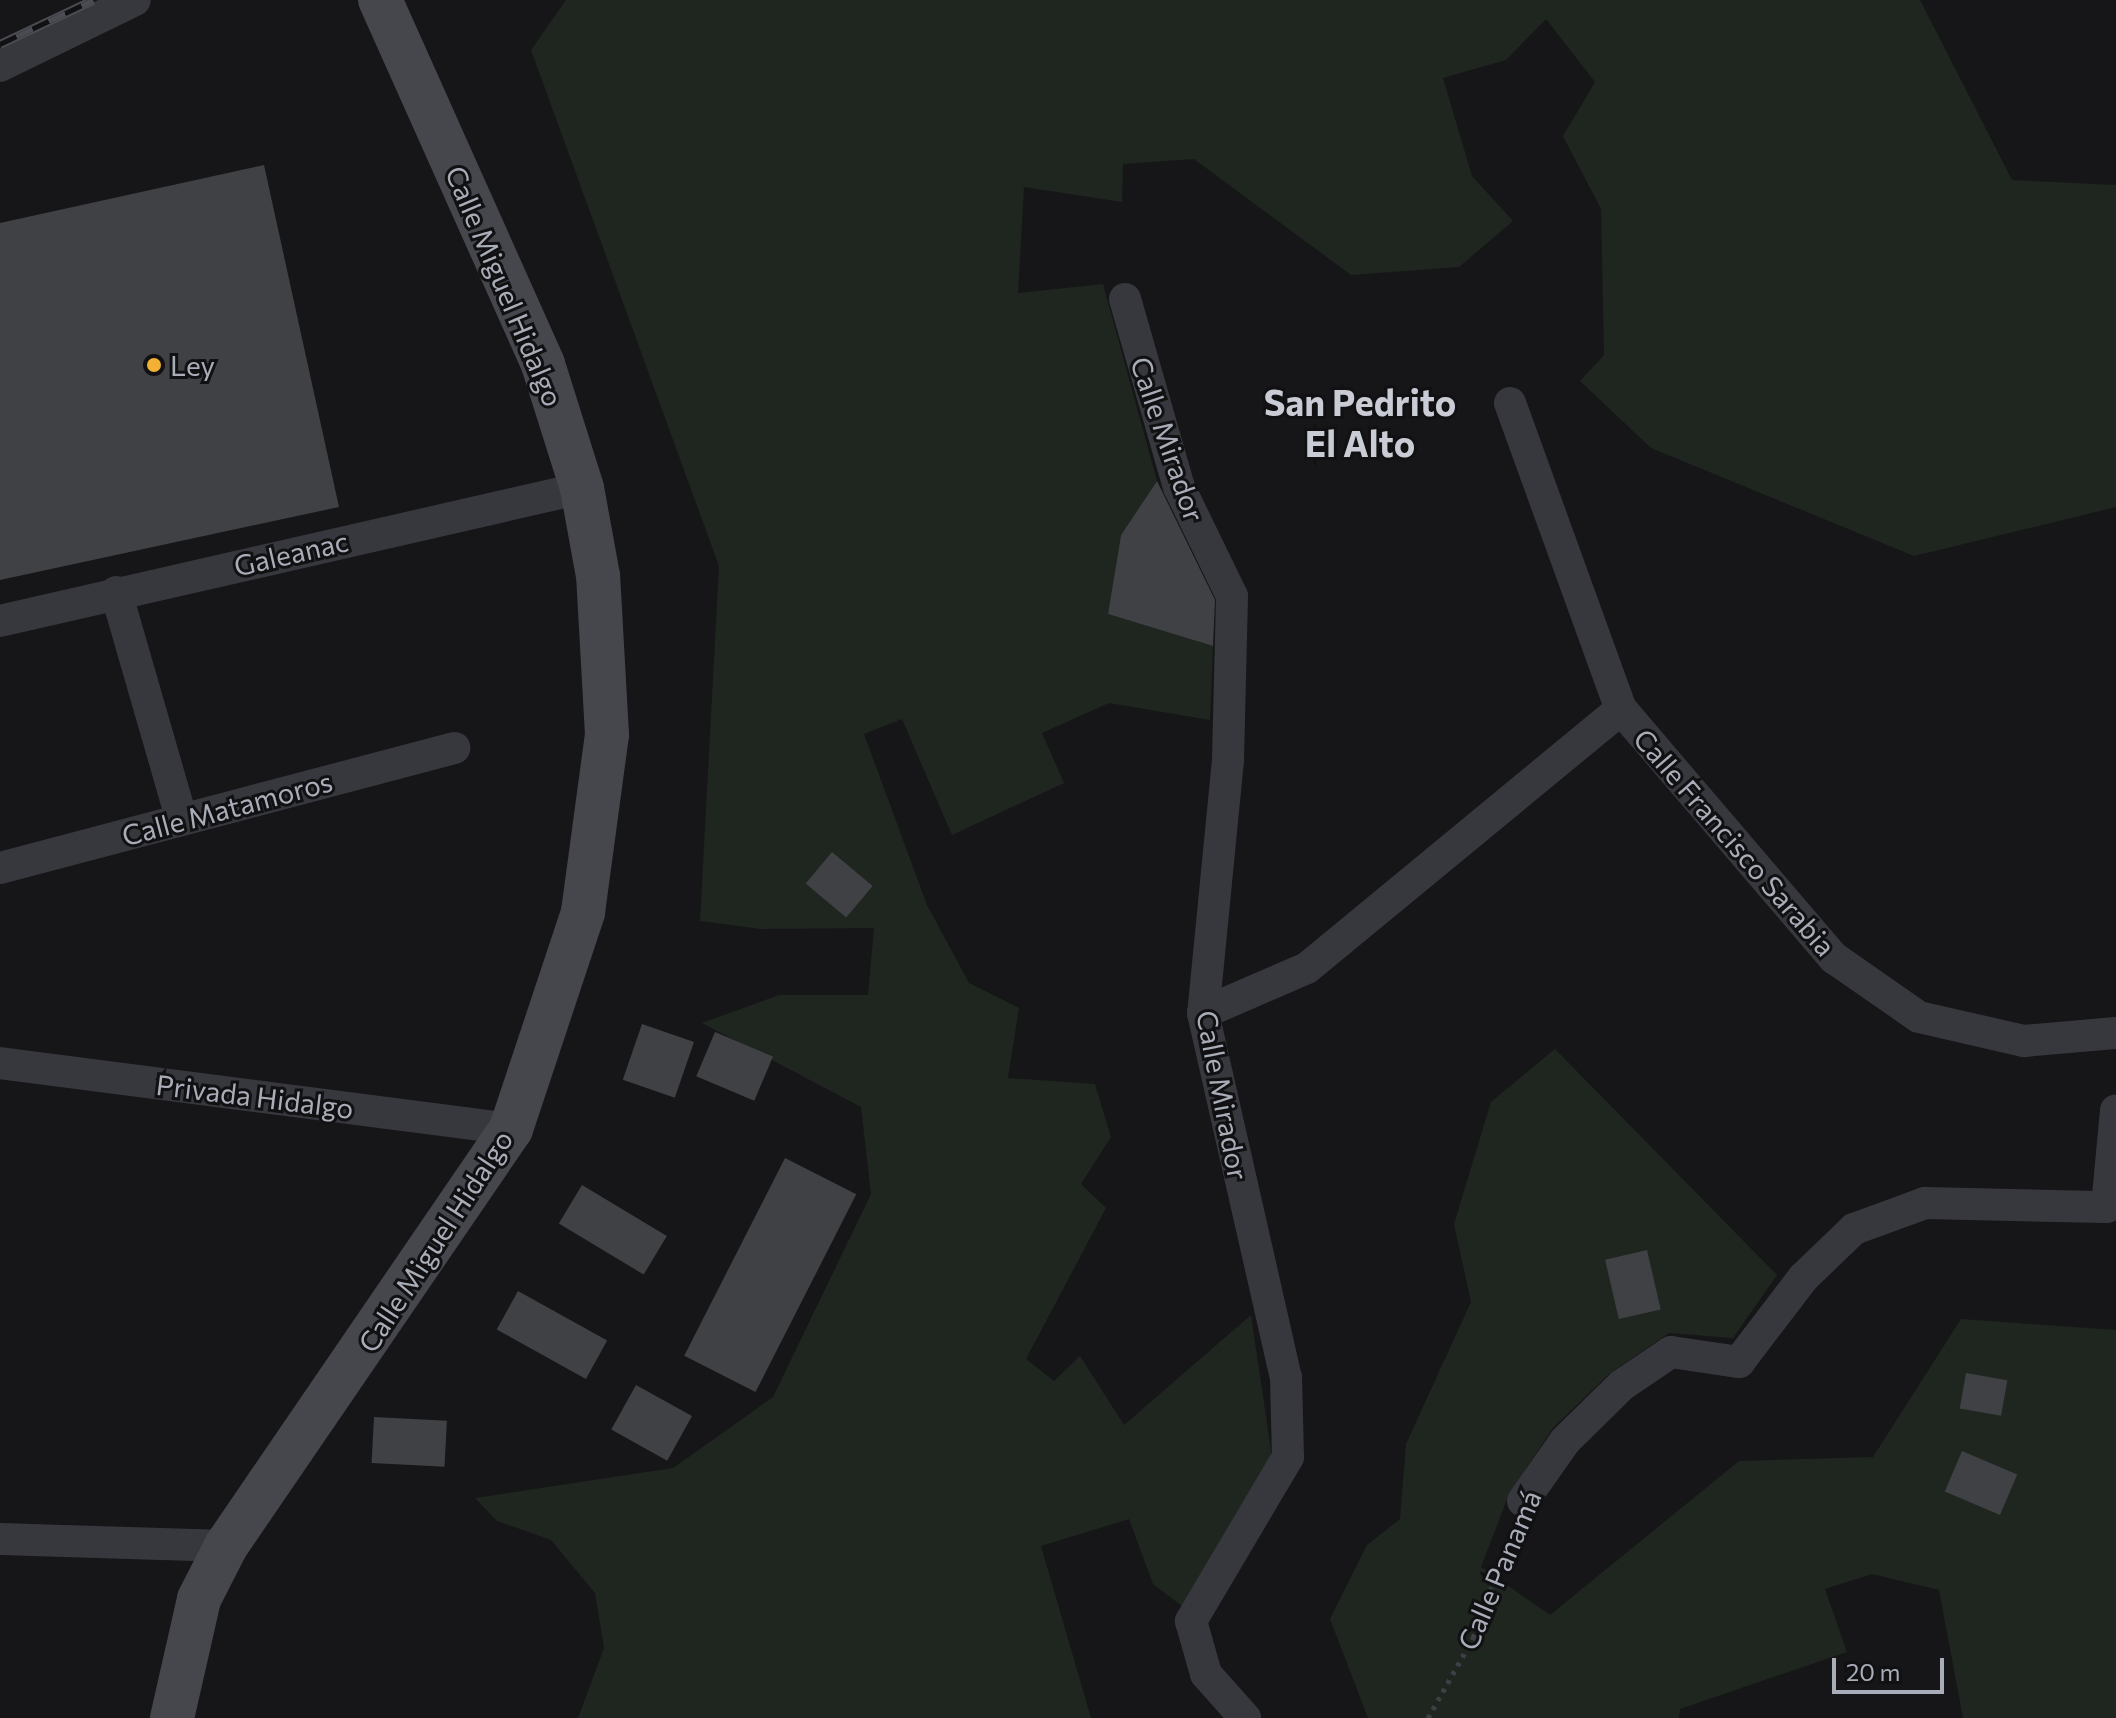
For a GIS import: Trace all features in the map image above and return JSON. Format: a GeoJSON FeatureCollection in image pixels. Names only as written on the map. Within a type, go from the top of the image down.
{"type":"FeatureCollection","features":[{"type":"Feature","properties":{"kind":"main road","name":"Calle Miguel Hidalgo"},"geometry":{"type":"LineString","coordinates":[[172,1718],[199,1599],[226,1546],[511,1129],[583,912],[607,735],[598,576],[582,488],[543,364],[380,0]]}},
{"type":"Feature","properties":{"kind":"street"},"geometry":{"type":"LineString","coordinates":[[0,66],[135,0]]}},
{"type":"Feature","properties":{"kind":"street","name":"Calle Mirador"},"geometry":{"type":"LineString","coordinates":[[1125,299],[1179,487],[1232,596],[1228,760],[1203,1013],[1286,1377],[1288,1457],[1191,1621],[1206,1674],[1245,1718]]}},
{"type":"Feature","properties":{"kind":"street"},"geometry":{"type":"LineString","coordinates":[[1510,403],[1621,709]]}},
{"type":"Feature","properties":{"kind":"street","name":"Galeanac"},"geometry":{"type":"LineString","coordinates":[[0,621],[116,592],[582,488]]}},
{"type":"Feature","properties":{"kind":"street"},"geometry":{"type":"LineString","coordinates":[[116,592],[182,820]]}},
{"type":"Feature","properties":{"kind":"street","name":"Calle Francisco Sarabia"},"geometry":{"type":"LineString","coordinates":[[1203,1013],[1307,968],[1621,709],[1834,958],[1919,1017],[2024,1041],[2116,1033]]}},
{"type":"Feature","properties":{"kind":"street","name":"Calle Matamoros"},"geometry":{"type":"LineString","coordinates":[[0,868],[454,748]]}},
{"type":"Feature","properties":{"kind":"street","name":"Privada Hidalgo"},"geometry":{"type":"LineString","coordinates":[[0,1063],[511,1129]]}},
{"type":"Feature","properties":{"kind":"street","name":"Calle Panamá"},"geometry":{"type":"LineString","coordinates":[[1523,1501],[1565,1441],[1622,1385],[1671,1352],[1739,1362],[1803,1278],[1854,1229],[1925,1203],[2107,1207],[2116,1110]]}},
{"type":"Feature","properties":{"kind":"street"},"geometry":{"type":"LineString","coordinates":[[0,1539],[226,1546]]}},
{"type":"Feature","properties":{"kind":"path","name":"Calle Panamá"},"geometry":{"type":"LineString","coordinates":[[1428,1718],[1473,1638],[1523,1501]]}},
{"type":"Feature","properties":{"kind":"shaded area"},"geometry":{"type":"Polygon","coordinates":[[[566,0],[1920,0],[2012,180],[2116,185],[2116,507],[1914,556],[1651,448],[1580,381],[1604,355],[1601,209],[1563,136],[1595,82],[1546,19],[1506,60],[1443,78],[1472,176],[1513,221],[1459,267],[1351,275],[1194,159],[1123,164],[1122,202],[1024,187],[1018,293],[1103,284],[1157,481],[1121,535],[1108,614],[1213,646],[1210,720],[1109,703],[1042,733],[1064,783],[952,835],[902,719],[864,734],[927,905],[969,983],[1019,1008],[1008,1078],[1095,1084],[1111,1137],[1081,1184],[1106,1208],[1026,1359],[1054,1381],[1080,1356],[1124,1425],[1251,1315],[1272,1457],[1186,1609],[1153,1584],[1129,1519],[1041,1546],[1091,1718],[578,1718],[604,1648],[595,1593],[551,1540],[497,1521],[475,1498],[673,1468],[773,1397],[871,1194],[861,1107],[702,1023],[779,995],[868,995],[874,928],[761,929],[700,921],[719,566],[531,50],[566,0]]]}},
{"type":"Feature","properties":{"kind":"shaded area"},"geometry":{"type":"Polygon","coordinates":[[[1555,1049],[1777,1275],[1733,1338],[1669,1333],[1609,1374],[1553,1428],[1509,1494],[1481,1567],[1550,1615],[1739,1461],[1873,1457],[1961,1319],[2116,1330],[2116,1718],[1963,1718],[1939,1590],[1872,1574],[1825,1589],[1847,1652],[1680,1709],[1679,1718],[1368,1718],[1330,1619],[1367,1545],[1400,1519],[1406,1444],[1471,1302],[1454,1224],[1491,1102],[1555,1049]]]}},
{"type":"Feature","properties":{"kind":"building","name":"Ley"},"geometry":{"type":"Polygon","coordinates":[[[264,165],[339,507],[0,580],[0,223],[264,165]]]}},
{"type":"Feature","properties":{"kind":"building"},"geometry":{"type":"Polygon","coordinates":[[[1157,481],[1215,600],[1213,646],[1108,614],[1121,535],[1157,481]]]}},
{"type":"Feature","properties":{"kind":"building"},"geometry":{"type":"Polygon","coordinates":[[[832,852],[873,886],[846,917],[806,883],[832,852]]]}},
{"type":"Feature","properties":{"kind":"building"},"geometry":{"type":"Polygon","coordinates":[[[642,1024],[694,1042],[675,1098],[623,1080],[642,1024]]]}},
{"type":"Feature","properties":{"kind":"building"},"geometry":{"type":"Polygon","coordinates":[[[715,1032],[773,1057],[754,1101],[696,1076],[715,1032]]]}},
{"type":"Feature","properties":{"kind":"building"},"geometry":{"type":"Polygon","coordinates":[[[785,1158],[856,1194],[755,1392],[684,1356],[785,1158]]]}},
{"type":"Feature","properties":{"kind":"building"},"geometry":{"type":"Polygon","coordinates":[[[582,1185],[667,1236],[644,1275],[559,1224],[582,1185]]]}},
{"type":"Feature","properties":{"kind":"building"},"geometry":{"type":"Polygon","coordinates":[[[1647,1250],[1661,1309],[1619,1319],[1605,1260],[1647,1250]]]}},
{"type":"Feature","properties":{"kind":"building"},"geometry":{"type":"Polygon","coordinates":[[[518,1291],[607,1340],[586,1379],[497,1329],[518,1291]]]}},
{"type":"Feature","properties":{"kind":"building"},"geometry":{"type":"Polygon","coordinates":[[[1966,1373],[2007,1380],[2001,1416],[1960,1408],[1966,1373]]]}},
{"type":"Feature","properties":{"kind":"building"},"geometry":{"type":"Polygon","coordinates":[[[636,1385],[692,1416],[667,1461],[611,1430],[636,1385]]]}},
{"type":"Feature","properties":{"kind":"building"},"geometry":{"type":"Polygon","coordinates":[[[374,1417],[447,1421],[444,1467],[372,1463],[374,1417]]]}},
{"type":"Feature","properties":{"kind":"building"},"geometry":{"type":"Polygon","coordinates":[[[1962,1451],[2017,1474],[2000,1515],[1945,1492],[1962,1451]]]}},
{"type":"Feature","properties":{"kind":"railway"},"geometry":{"type":"LineString","coordinates":[[0,44],[93,0]]}},
{"type":"Feature","properties":{"kind":"place","name":"Ley"},"geometry":{"type":"Point","coordinates":[154,365]}},
{"type":"Feature","properties":{"kind":"district","name":"San Pedrito El Alto"},"geometry":{"type":"Point","coordinates":[1360,422]}}]}
